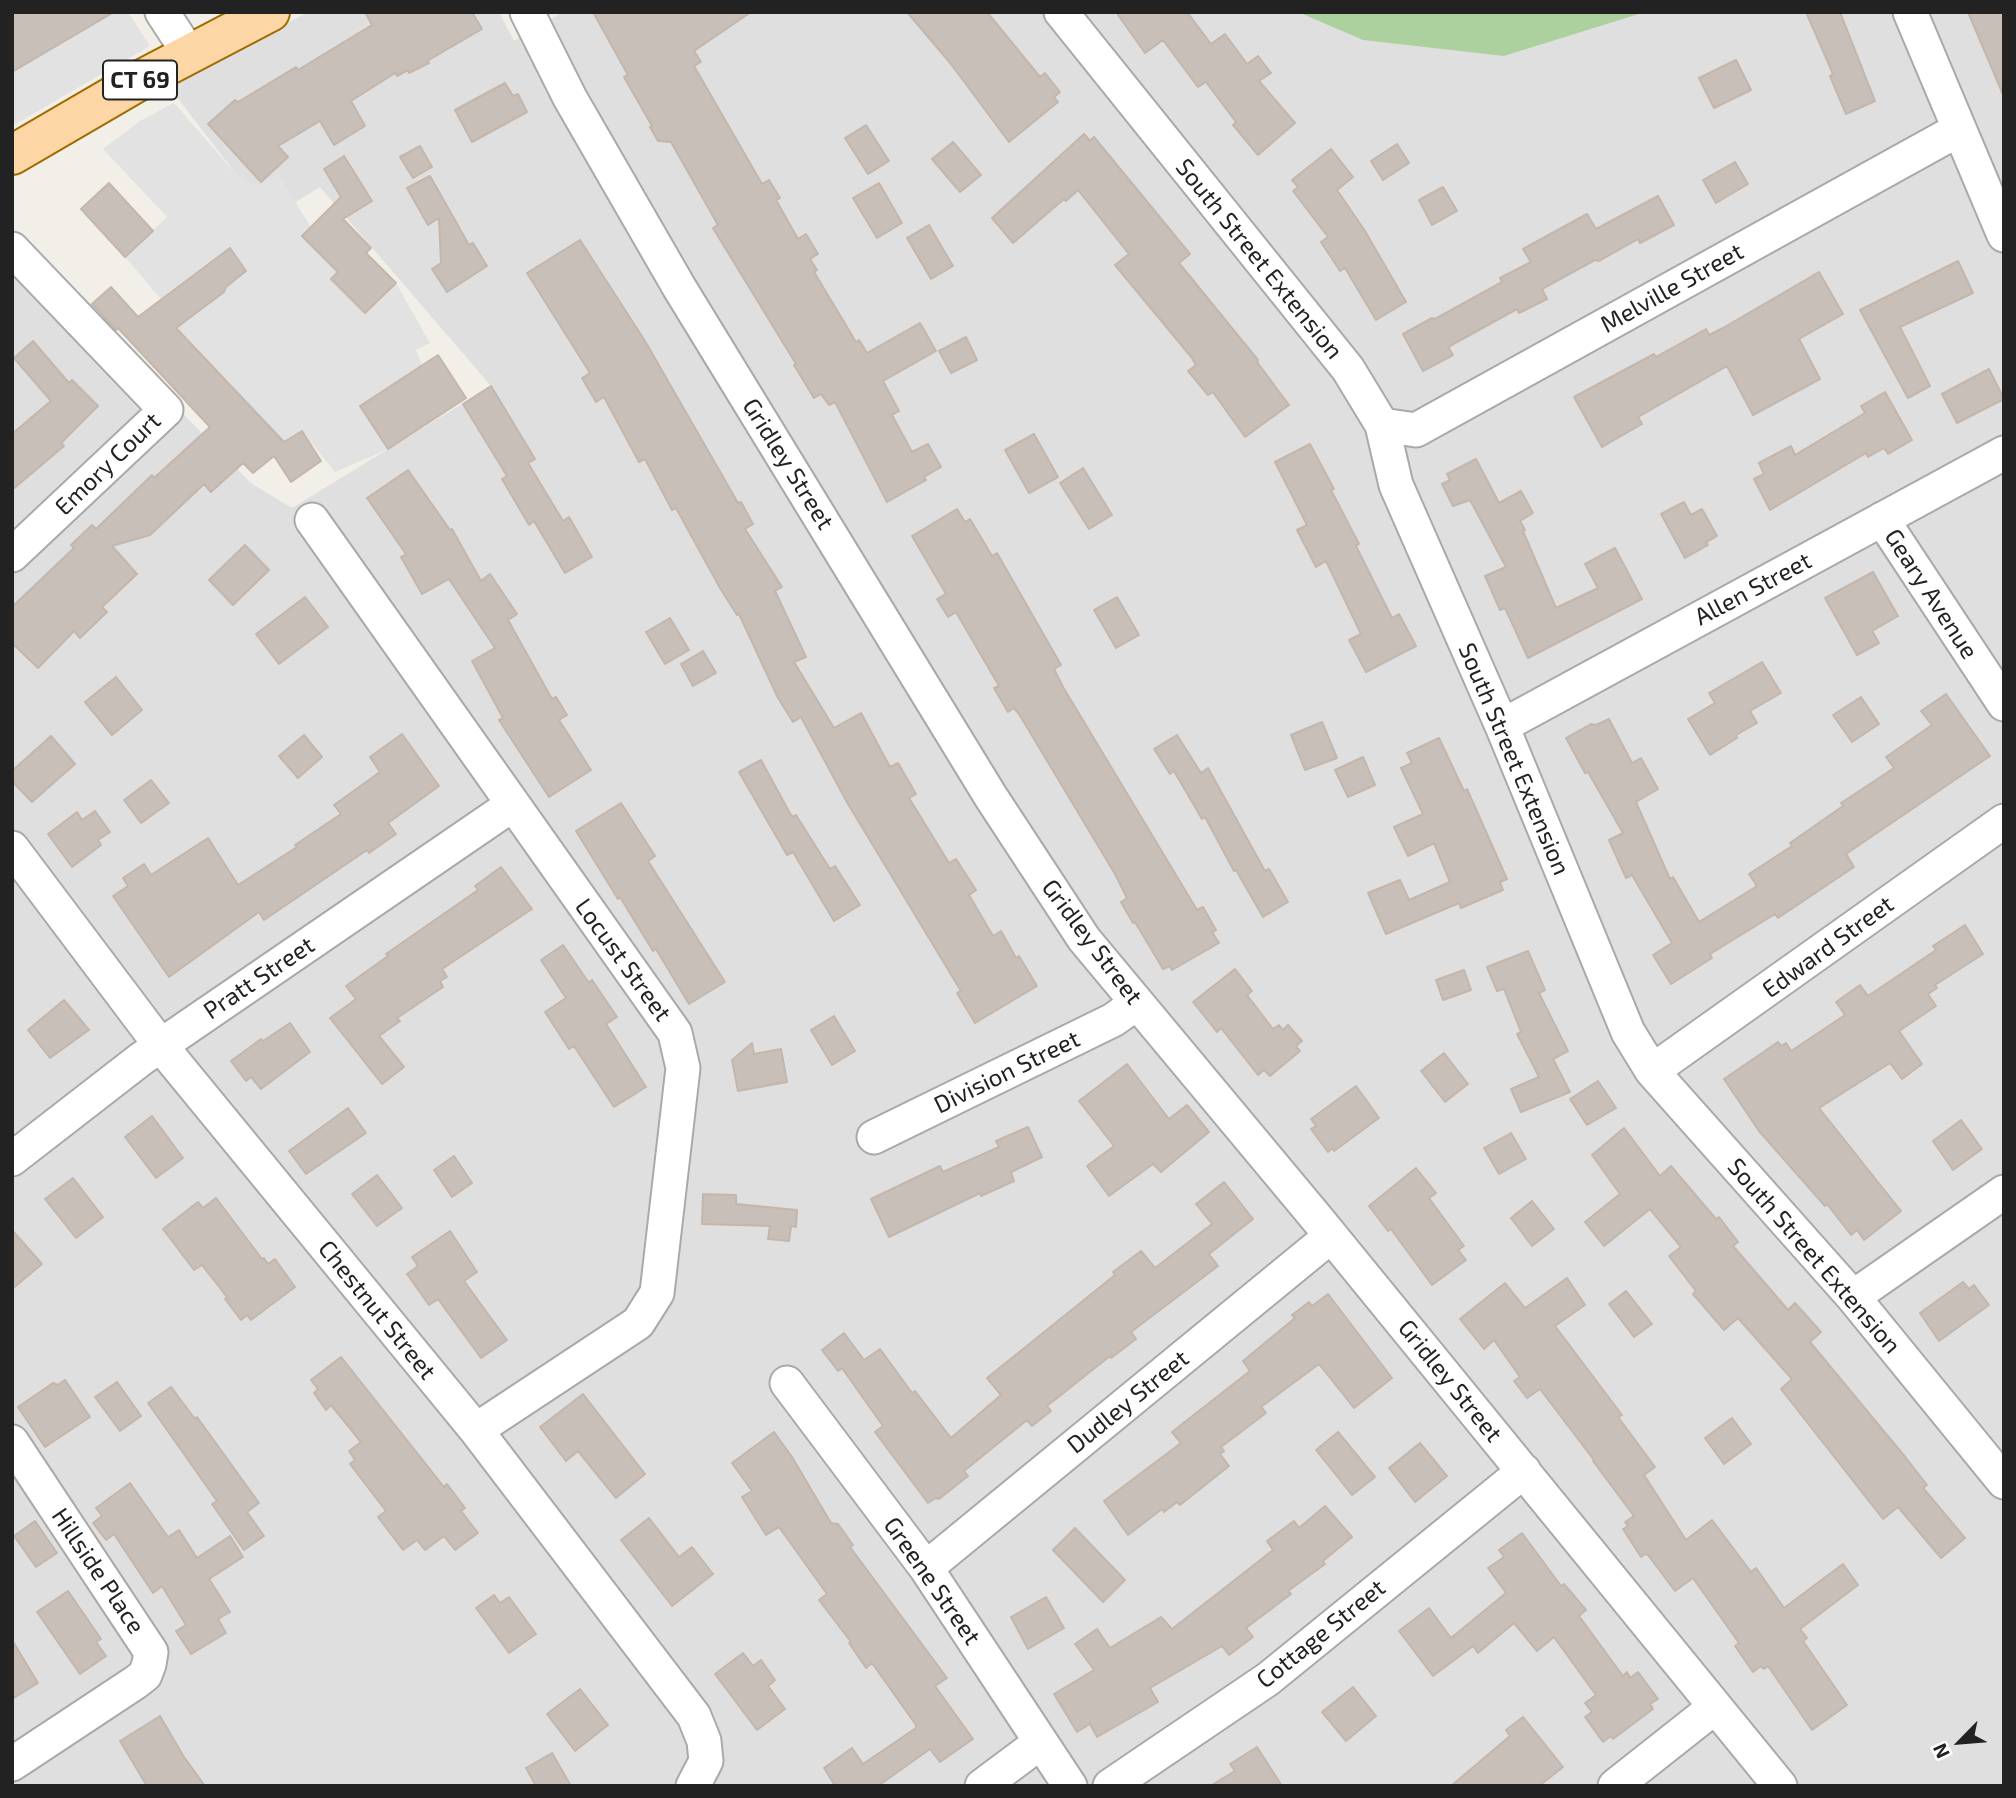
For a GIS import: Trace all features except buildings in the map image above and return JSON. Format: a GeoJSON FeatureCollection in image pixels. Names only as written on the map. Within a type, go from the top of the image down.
{"type":"FeatureCollection","features":[{"type":"Feature","properties":{"kind":"main road","name":"CT 69"},"geometry":{"type":"LineString","coordinates":[[12,155],[144,78],[270,12]]}},
{"type":"Feature","properties":{"kind":"street"},"geometry":{"type":"LineString","coordinates":[[162,12],[190,55]]}},
{"type":"Feature","properties":{"kind":"street","name":"Gridley Street"},"geometry":{"type":"LineString","coordinates":[[527,12],[570,99],[679,287],[984,785],[1084,939],[1331,1236],[1780,1786]]}},
{"type":"Feature","properties":{"kind":"street","name":"South Street Extension"},"geometry":{"type":"LineString","coordinates":[[1062,12],[1348,369],[1382,425],[1396,485],[1502,726],[1628,1032],[1652,1071],[1853,1297],[2004,1482]]}},
{"type":"Feature","properties":{"kind":"street"},"geometry":{"type":"LineString","coordinates":[[1910,12],[2004,235]]}},
{"type":"Feature","properties":{"kind":"street","name":"Melville Street"},"geometry":{"type":"LineString","coordinates":[[1382,425],[1416,430],[1958,130]]}},
{"type":"Feature","properties":{"kind":"street","name":"Emory Court"},"geometry":{"type":"LineString","coordinates":[[12,249],[166,410],[12,555]]}},
{"type":"Feature","properties":{"kind":"street","name":"Allen Street"},"geometry":{"type":"LineString","coordinates":[[1502,726],[2004,453]]}},
{"type":"Feature","properties":{"kind":"street","name":"Locust Street"},"geometry":{"type":"LineString","coordinates":[[312,520],[675,1033],[684,1068],[657,1293],[638,1322],[476,1430]]}},
{"type":"Feature","properties":{"kind":"street","name":"Geary Avenue"},"geometry":{"type":"LineString","coordinates":[[1882,520],[2004,704]]}},
{"type":"Feature","properties":{"kind":"street","name":"Pratt Street"},"geometry":{"type":"LineString","coordinates":[[12,1158],[161,1046],[512,805]]}},
{"type":"Feature","properties":{"kind":"street","name":"Edward Street"},"geometry":{"type":"LineString","coordinates":[[1652,1071],[2004,821]]}},
{"type":"Feature","properties":{"kind":"street","name":"Chestnut Street"},"geometry":{"type":"LineString","coordinates":[[12,848],[161,1046],[476,1430],[694,1716],[704,1741],[700,1773]]}},
{"type":"Feature","properties":{"kind":"street","name":"Division Street"},"geometry":{"type":"LineString","coordinates":[[874,1137],[1113,1020],[1137,1003]]}},
{"type":"Feature","properties":{"kind":"street"},"geometry":{"type":"LineString","coordinates":[[1853,1297],[2004,1192]]}},
{"type":"Feature","properties":{"kind":"street","name":"Dudley Street"},"geometry":{"type":"LineString","coordinates":[[926,1568],[1331,1236]]}},
{"type":"Feature","properties":{"kind":"street","name":"Greene Street"},"geometry":{"type":"LineString","coordinates":[[787,1383],[926,1568],[1070,1786]]}},
{"type":"Feature","properties":{"kind":"street","name":"Hillside Place"},"geometry":{"type":"LineString","coordinates":[[12,1443],[151,1652],[145,1675],[12,1764]]}},
{"type":"Feature","properties":{"kind":"street","name":"Cottage Street"},"geometry":{"type":"LineString","coordinates":[[1110,1786],[1268,1679],[1524,1471]]}},
{"type":"Feature","properties":{"kind":"street"},"geometry":{"type":"LineString","coordinates":[[1615,1786],[1715,1707]]}},
{"type":"Feature","properties":{"kind":"street"},"geometry":{"type":"LineString","coordinates":[[982,1786],[1041,1742]]}},
{"type":"Feature","properties":{"kind":"shaded area"},"geometry":{"type":"Polygon","coordinates":[[[90,12],[128,12],[150,46],[12,126],[12,72],[96,23],[90,12]]]}},
{"type":"Feature","properties":{"kind":"shaded area"},"geometry":{"type":"Polygon","coordinates":[[[309,12],[499,12],[514,41],[563,12],[2004,12],[2004,1786],[12,1786],[12,227],[186,417],[251,483],[292,508],[491,386],[320,187],[270,218],[166,83],[309,12]]]}},
{"type":"Feature","properties":{"kind":"shaded area"},"geometry":{"type":"Polygon","coordinates":[[[174,103],[237,175],[254,185],[278,174],[311,227],[302,236],[338,272],[332,279],[365,313],[396,283],[430,343],[416,350],[425,371],[360,406],[388,449],[335,472],[302,431],[284,442],[176,328],[246,272],[230,248],[161,299],[125,257],[167,217],[103,149],[140,121],[174,103]]]}},
{"type":"Feature","properties":{"kind":"green space"},"geometry":{"type":"Polygon","coordinates":[[[1298,12],[1645,12],[1504,56],[1363,40],[1298,12]]]}}]}
